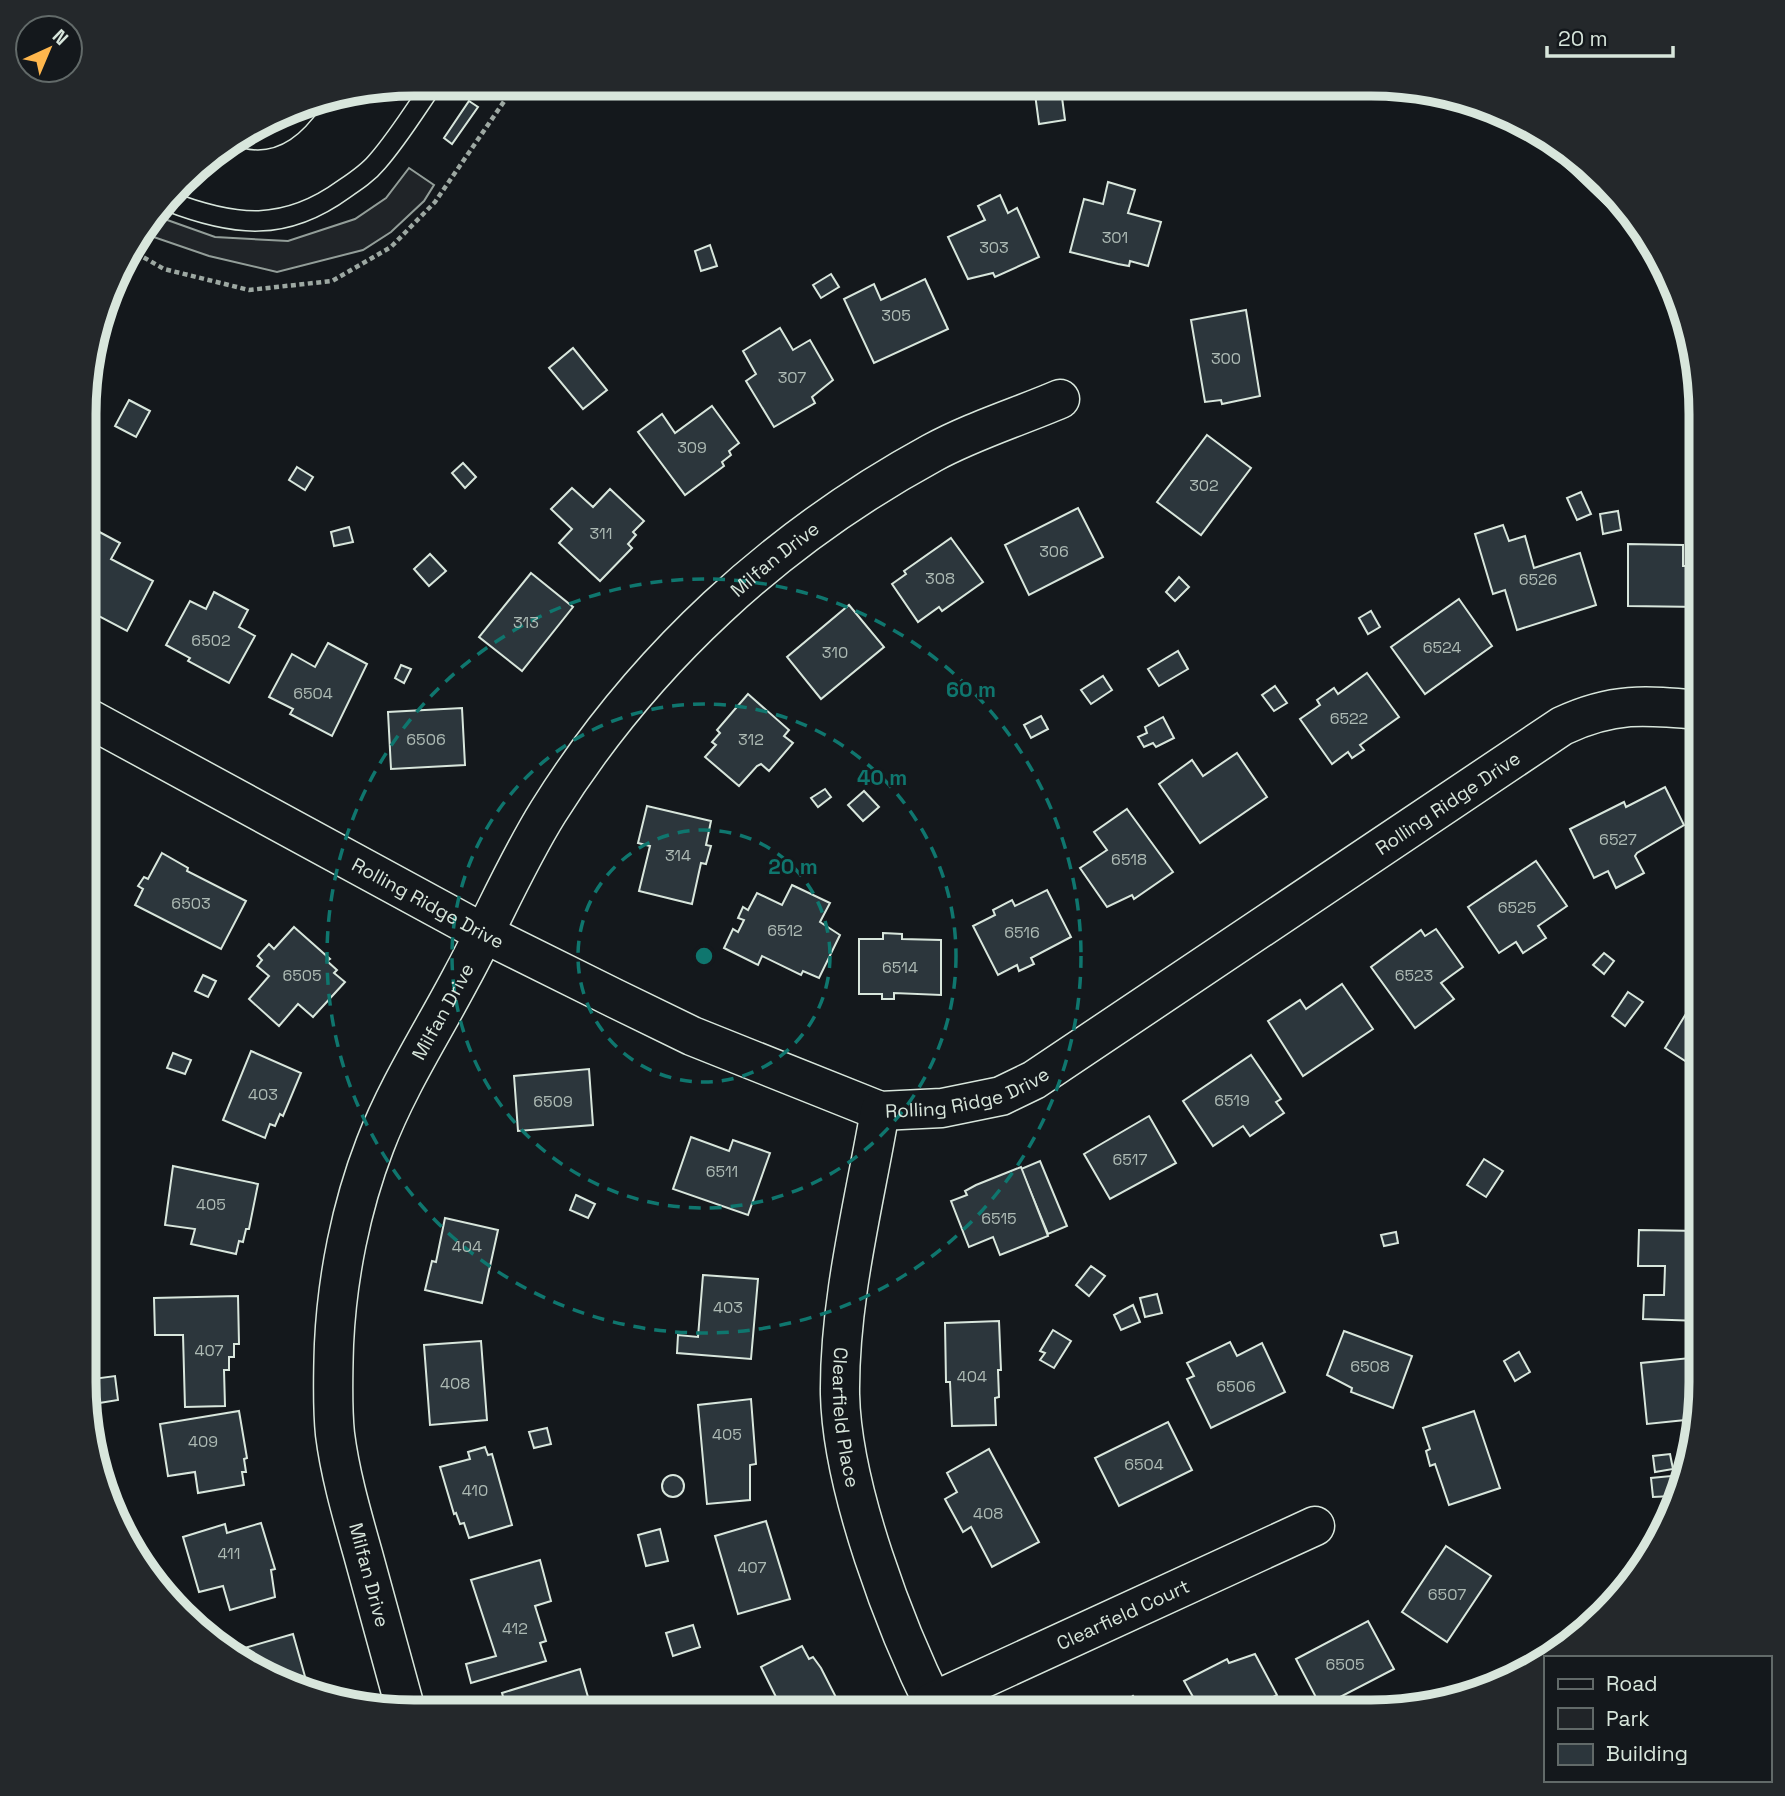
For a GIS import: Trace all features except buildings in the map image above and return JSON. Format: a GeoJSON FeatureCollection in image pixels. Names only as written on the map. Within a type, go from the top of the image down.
{"type":"FeatureCollection","features":[{"type":"Feature","properties":{"kind":"street","name":"Milfan Drive"},"geometry":{"type":"LineString","coordinates":[[403,1699],[350,1507],[335,1435],[335,1329],[348,1241],[374,1147],[395,1100],[485,934],[519,861],[551,808],[637,693],[717,606],[755,571],[845,504],[936,451],[1060,399]]}},
{"type":"Feature","properties":{"kind":"street","name":"Rolling Ridge Drive"},"geometry":{"type":"LineString","coordinates":[[96,722],[485,934],[692,1036],[880,1111],[942,1108],[1001,1096],[1034,1080],[1562,726],[1592,712],[1612,707],[1689,710]]}},
{"type":"Feature","properties":{"kind":"street","name":"Clearfield Place"},"geometry":{"type":"LineString","coordinates":[[880,1111],[842,1338],[843,1428],[858,1506],[904,1634],[931,1700]]}},
{"type":"Feature","properties":{"kind":"street","name":"Clearfield Court"},"geometry":{"type":"LineString","coordinates":[[949,1700],[1315,1526]]}},
{"type":"Feature","properties":{"kind":"lane"},"geometry":{"type":"LineString","coordinates":[[176,204],[229,219],[270,221],[293,217],[320,206],[377,163],[424,96]]}},
{"type":"Feature","properties":{"kind":"lane"},"geometry":{"type":"LineString","coordinates":[[254,140],[285,133],[298,118]]}},
{"type":"Feature","properties":{"kind":"green space"},"geometry":{"type":"Polygon","coordinates":[[[409,168],[434,185],[424,201],[391,232],[363,250],[277,272],[209,256],[151,236],[164,219],[215,237],[288,241],[355,219],[386,198],[409,168]]]}},
{"type":"Feature","properties":{"kind":"railway"},"geometry":{"type":"LineString","coordinates":[[1574,170],[1599,194]]}}]}
